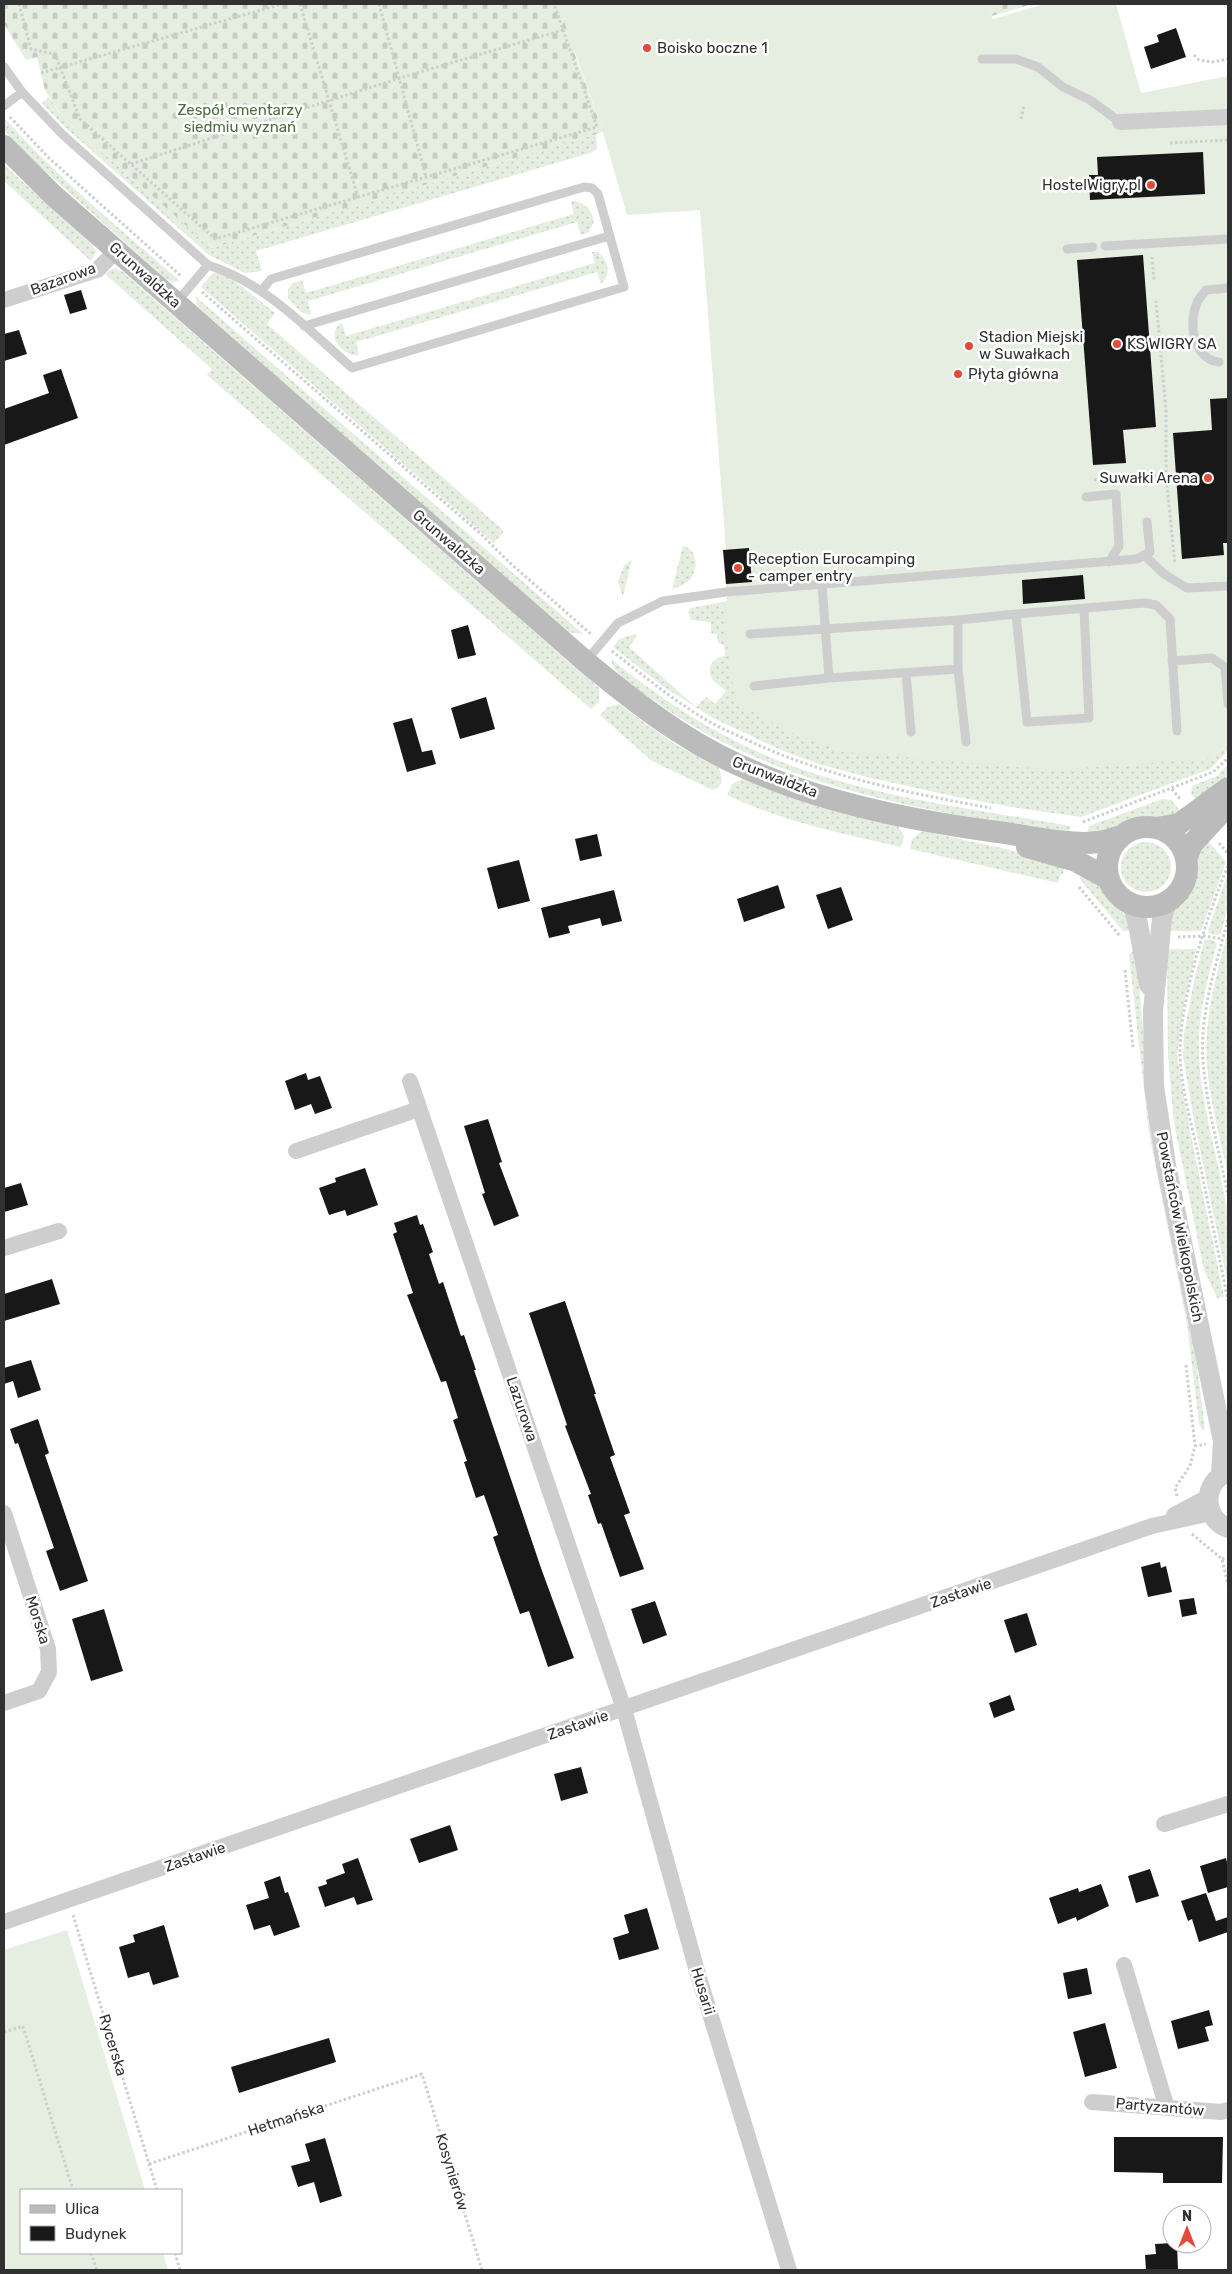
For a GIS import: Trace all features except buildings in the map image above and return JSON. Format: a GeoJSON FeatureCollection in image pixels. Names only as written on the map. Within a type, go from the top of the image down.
{"type":"FeatureCollection","features":[{"type":"Feature","properties":{"kind":"main road","name":"Grunwaldzka"},"geometry":{"type":"LineString","coordinates":[[4,146],[53,195],[585,661],[640,706],[680,733],[724,757],[755,771],[841,801],[959,827],[1076,861],[1109,879]]}},
{"type":"Feature","properties":{"kind":"main road"},"geometry":{"type":"LineString","coordinates":[[1228,788],[1179,824],[1157,828],[1144,827],[1132,830],[1121,836],[1113,846],[1108,858],[1107,870],[1109,879],[1116,893],[1132,904],[1149,907],[1166,901],[1181,888],[1186,877],[1186,859],[1192,844],[1228,805]]}},
{"type":"Feature","properties":{"kind":"main road","name":"Grunwaldzka"},"geometry":{"type":"LineString","coordinates":[[959,827],[1079,842],[1100,842],[1121,836]]}},
{"type":"Feature","properties":{"kind":"main road"},"geometry":{"type":"LineString","coordinates":[[1157,828],[1168,833],[1178,842],[1186,859]]}},
{"type":"Feature","properties":{"kind":"street"},"geometry":{"type":"LineString","coordinates":[[1120,122],[1228,117]]}},
{"type":"Feature","properties":{"kind":"street","name":"Bazarowa"},"geometry":{"type":"LineString","coordinates":[[4,300],[97,270],[117,250]]}},
{"type":"Feature","properties":{"kind":"street","name":"Powstańców Wielkopolskich"},"geometry":{"type":"LineString","coordinates":[[1166,901],[1162,918],[1153,1011],[1154,1086],[1160,1130],[1226,1445],[1225,1474]]}},
{"type":"Feature","properties":{"kind":"street","name":"Powstańców Wielkopolskich"},"geometry":{"type":"LineString","coordinates":[[1132,904],[1138,924],[1153,1011]]}},
{"type":"Feature","properties":{"kind":"street","name":"Lazurowa"},"geometry":{"type":"LineString","coordinates":[[410,1081],[624,1709]]}},
{"type":"Feature","properties":{"kind":"street"},"geometry":{"type":"LineString","coordinates":[[296,1151],[419,1109]]}},
{"type":"Feature","properties":{"kind":"street"},"geometry":{"type":"LineString","coordinates":[[4,1248],[59,1231]]}},
{"type":"Feature","properties":{"kind":"street"},"geometry":{"type":"LineString","coordinates":[[1225,1474],[1210,1489],[1209,1505],[1221,1525],[1228,1528]]}},
{"type":"Feature","properties":{"kind":"street","name":"Zastawie"},"geometry":{"type":"LineString","coordinates":[[1152,1526],[1184,1518],[1209,1505]]}},
{"type":"Feature","properties":{"kind":"street","name":"Zastawie"},"geometry":{"type":"LineString","coordinates":[[4,1922],[1209,1505]]}},
{"type":"Feature","properties":{"kind":"street","name":"Morska"},"geometry":{"type":"LineString","coordinates":[[4,1513],[48,1649],[49,1672],[39,1691],[4,1704]]}},
{"type":"Feature","properties":{"kind":"street","name":"Husarii"},"geometry":{"type":"LineString","coordinates":[[624,1709],[699,1978],[788,2270]]}},
{"type":"Feature","properties":{"kind":"street"},"geometry":{"type":"LineString","coordinates":[[1164,1824],[1228,1804]]}},
{"type":"Feature","properties":{"kind":"street"},"geometry":{"type":"LineString","coordinates":[[1124,1965],[1167,2108]]}},
{"type":"Feature","properties":{"kind":"street","name":"Partyzantów"},"geometry":{"type":"LineString","coordinates":[[1092,2102],[1222,2112],[1228,2110]]}},
{"type":"Feature","properties":{"kind":"lane"},"geometry":{"type":"LineString","coordinates":[[982,60],[1016,59],[1038,67],[1064,86],[1090,100],[1120,122]]}},
{"type":"Feature","properties":{"kind":"lane"},"geometry":{"type":"LineString","coordinates":[[4,67],[22,92],[62,134],[208,265],[262,290],[352,368],[624,287],[598,194],[592,188],[584,187],[271,279],[262,290]]}},
{"type":"Feature","properties":{"kind":"lane"},"geometry":{"type":"LineString","coordinates":[[4,108],[22,92]]}},
{"type":"Feature","properties":{"kind":"lane"},"geometry":{"type":"LineString","coordinates":[[304,326],[609,236]]}},
{"type":"Feature","properties":{"kind":"lane"},"geometry":{"type":"LineString","coordinates":[[1105,246],[1228,239]]}},
{"type":"Feature","properties":{"kind":"lane"},"geometry":{"type":"LineString","coordinates":[[1067,249],[1093,247]]}},
{"type":"Feature","properties":{"kind":"lane"},"geometry":{"type":"LineString","coordinates":[[176,303],[208,265]]}},
{"type":"Feature","properties":{"kind":"lane"},"geometry":{"type":"LineString","coordinates":[[1219,362],[1212,361],[1196,344],[1193,318],[1197,302],[1206,290],[1228,288]]}},
{"type":"Feature","properties":{"kind":"lane"},"geometry":{"type":"LineString","coordinates":[[1086,497],[1116,494],[1119,546],[1109,562]]}},
{"type":"Feature","properties":{"kind":"lane"},"geometry":{"type":"LineString","coordinates":[[585,661],[618,623],[663,601],[726,592],[1137,560],[1150,552],[1147,522]]}},
{"type":"Feature","properties":{"kind":"lane"},"geometry":{"type":"LineString","coordinates":[[1145,556],[1164,574],[1187,588],[1228,586]]}},
{"type":"Feature","properties":{"kind":"lane"},"geometry":{"type":"LineString","coordinates":[[822,585],[829,678]]}},
{"type":"Feature","properties":{"kind":"lane"},"geometry":{"type":"LineString","coordinates":[[750,634],[958,620],[1145,603],[1156,605],[1170,620],[1176,731]]}},
{"type":"Feature","properties":{"kind":"lane"},"geometry":{"type":"LineString","coordinates":[[1016,614],[1027,722],[1089,718],[1084,609]]}},
{"type":"Feature","properties":{"kind":"lane"},"geometry":{"type":"LineString","coordinates":[[958,620],[958,670],[966,742]]}},
{"type":"Feature","properties":{"kind":"lane"},"geometry":{"type":"LineString","coordinates":[[1172,661],[1212,658],[1225,667],[1228,704]]}},
{"type":"Feature","properties":{"kind":"lane"},"geometry":{"type":"LineString","coordinates":[[754,686],[829,678],[958,670]]}},
{"type":"Feature","properties":{"kind":"lane"},"geometry":{"type":"LineString","coordinates":[[906,673],[911,732]]}},
{"type":"Feature","properties":{"kind":"path"},"geometry":{"type":"LineString","coordinates":[[19,4],[31,49],[55,54],[80,120],[215,239],[597,127],[554,4]]}},
{"type":"Feature","properties":{"kind":"path"},"geometry":{"type":"LineString","coordinates":[[40,73],[282,4]]}},
{"type":"Feature","properties":{"kind":"path"},"geometry":{"type":"LineString","coordinates":[[300,4],[358,197]]}},
{"type":"Feature","properties":{"kind":"path"},"geometry":{"type":"LineString","coordinates":[[379,4],[426,177]]}},
{"type":"Feature","properties":{"kind":"path"},"geometry":{"type":"LineString","coordinates":[[131,164],[400,78],[563,30]]}},
{"type":"Feature","properties":{"kind":"path"},"geometry":{"type":"LineString","coordinates":[[1194,54],[1199,60],[1212,62],[1228,59]]}},
{"type":"Feature","properties":{"kind":"path"},"geometry":{"type":"LineString","coordinates":[[1020,120],[1024,105]]}},
{"type":"Feature","properties":{"kind":"path"},"geometry":{"type":"LineString","coordinates":[[4,108],[49,158],[191,285],[270,349],[482,535],[508,562],[601,643],[661,690],[710,723],[780,755],[818,769],[866,782],[1000,810]]}},
{"type":"Feature","properties":{"kind":"path"},"geometry":{"type":"LineString","coordinates":[[1170,143],[1228,140]]}},
{"type":"Feature","properties":{"kind":"path"},"geometry":{"type":"LineString","coordinates":[[1152,257],[1154,281]]}},
{"type":"Feature","properties":{"kind":"path"},"geometry":{"type":"LineString","coordinates":[[1156,301],[1166,410],[1166,475],[1175,565]]}},
{"type":"Feature","properties":{"kind":"path"},"geometry":{"type":"LineString","coordinates":[[1094,480],[1166,475]]}},
{"type":"Feature","properties":{"kind":"path"},"geometry":{"type":"LineString","coordinates":[[1082,822],[1213,772],[1228,758]]}},
{"type":"Feature","properties":{"kind":"path"},"geometry":{"type":"LineString","coordinates":[[1228,866],[1215,896],[1191,981],[1181,1034],[1180,1056],[1191,1120],[1228,1301]]}},
{"type":"Feature","properties":{"kind":"path"},"geometry":{"type":"LineString","coordinates":[[1228,920],[1214,970],[1203,1033],[1206,1080],[1228,1196]]}},
{"type":"Feature","properties":{"kind":"path"},"geometry":{"type":"LineString","coordinates":[[1175,1488],[1190,1466],[1195,1446],[1226,1445]]}},
{"type":"Feature","properties":{"kind":"path"},"geometry":{"type":"LineString","coordinates":[[1184,1518],[1188,1530],[1222,1560],[1228,1584]]}},
{"type":"Feature","properties":{"kind":"path"},"geometry":{"type":"LineString","coordinates":[[1222,1560],[1228,1558]]}},
{"type":"Feature","properties":{"kind":"path","name":"Rycerska"},"geometry":{"type":"LineString","coordinates":[[68,1900],[157,2189]]}},
{"type":"Feature","properties":{"kind":"path"},"geometry":{"type":"LineString","coordinates":[[4,2032],[23,2026],[72,2189]]}},
{"type":"Feature","properties":{"kind":"path","name":"Hetmańska"},"geometry":{"type":"LineString","coordinates":[[149,2164],[422,2074]]}},
{"type":"Feature","properties":{"kind":"path","name":"Kosynierów"},"geometry":{"type":"LineString","coordinates":[[422,2074],[482,2270]]}},
{"type":"Feature","properties":{"kind":"path"},"geometry":{"type":"LineString","coordinates":[[91,2254],[97,2270]]}},
{"type":"Feature","properties":{"kind":"path"},"geometry":{"type":"LineString","coordinates":[[175,2254],[180,2270]]}},
{"type":"Feature","properties":{"kind":"green space","name":"Zespół cmentarzy siedmiu wyznań"},"geometry":{"type":"Polygon","coordinates":[[[4,4],[561,4],[578,50],[574,52],[603,132],[212,248],[65,120],[45,90],[37,57],[26,60],[4,24],[4,4]]]}},
{"type":"Feature","properties":{"kind":"green space","name":"Stadion Miejski w Suwałkach"},"geometry":{"type":"Polygon","coordinates":[[[558,4],[988,4],[993,19],[1045,4],[1116,4],[1141,93],[1228,76],[1228,743],[1212,758],[1055,770],[844,752],[787,731],[735,702],[722,602],[727,601],[723,550],[726,550],[700,210],[627,215],[603,132],[558,4]]]}},
{"type":"Feature","properties":{"kind":"green space"},"geometry":{"type":"Polygon","coordinates":[[[988,4],[1033,4],[992,16],[988,4]]]}},
{"type":"Feature","properties":{"kind":"green space"},"geometry":{"type":"Polygon","coordinates":[[[49,97],[65,120],[212,248],[596,134],[597,149],[590,153],[256,251],[262,271],[245,273],[209,255],[65,127],[42,103],[49,97]]]}},
{"type":"Feature","properties":{"kind":"green space"},"geometry":{"type":"Polygon","coordinates":[[[5,119],[46,162],[180,281],[173,282],[166,279],[25,153],[5,131],[5,119]]]}},
{"type":"Feature","properties":{"kind":"green space"},"geometry":{"type":"Polygon","coordinates":[[[4,165],[92,244],[96,252],[91,261],[4,181],[4,165]]]}},
{"type":"Feature","properties":{"kind":"green space"},"geometry":{"type":"Polygon","coordinates":[[[571,202],[582,203],[587,208],[594,221],[589,232],[581,235],[577,222],[308,301],[311,314],[309,315],[300,311],[288,298],[288,289],[293,283],[302,280],[306,293],[574,214],[571,202]]]}},
{"type":"Feature","properties":{"kind":"green space"},"geometry":{"type":"Polygon","coordinates":[[[592,252],[598,252],[606,263],[607,277],[601,284],[597,272],[356,342],[359,355],[345,352],[335,340],[336,330],[342,323],[346,336],[595,263],[592,252]]]}},
{"type":"Feature","properties":{"kind":"green space"},"geometry":{"type":"Polygon","coordinates":[[[115,268],[123,272],[599,688],[599,702],[591,709],[207,375],[212,369],[105,274],[115,268]]]}},
{"type":"Feature","properties":{"kind":"green space"},"geometry":{"type":"Polygon","coordinates":[[[217,271],[222,271],[275,313],[267,324],[504,531],[494,543],[201,287],[217,271]]]}},
{"type":"Feature","properties":{"kind":"green space"},"geometry":{"type":"Polygon","coordinates":[[[195,296],[583,634],[568,632],[377,466],[198,307],[195,296]]]}},
{"type":"Feature","properties":{"kind":"green space"},"geometry":{"type":"Polygon","coordinates":[[[683,546],[688,548],[694,556],[696,562],[694,573],[687,582],[672,589],[683,546]]]}},
{"type":"Feature","properties":{"kind":"green space"},"geometry":{"type":"Polygon","coordinates":[[[632,559],[623,597],[618,581],[624,566],[632,559]]]}},
{"type":"Feature","properties":{"kind":"green space"},"geometry":{"type":"Polygon","coordinates":[[[727,601],[1212,758],[1228,743],[1228,751],[1210,769],[1081,817],[957,797],[819,764],[781,750],[713,718],[664,687],[613,647],[619,639],[635,634],[637,636],[629,647],[696,707],[706,697],[715,704],[726,691],[713,680],[710,668],[714,661],[725,656],[724,645],[718,643],[717,634],[711,633],[711,622],[691,620],[688,612],[691,608],[727,601]]]}},
{"type":"Feature","properties":{"kind":"green space"},"geometry":{"type":"Polygon","coordinates":[[[611,659],[690,716],[741,744],[779,761],[819,775],[903,797],[1071,826],[1069,833],[1014,825],[905,804],[851,791],[798,774],[747,754],[698,728],[626,681],[616,671],[611,659]]]}},
{"type":"Feature","properties":{"kind":"green space"},"geometry":{"type":"Polygon","coordinates":[[[619,704],[673,743],[719,768],[722,779],[721,784],[713,790],[652,761],[600,715],[608,707],[619,704]]]}},
{"type":"Feature","properties":{"kind":"green space"},"geometry":{"type":"Polygon","coordinates":[[[1228,765],[1228,775],[1199,802],[1191,794],[1192,786],[1217,776],[1228,765]]]}},
{"type":"Feature","properties":{"kind":"green space"},"geometry":{"type":"Polygon","coordinates":[[[743,779],[819,806],[898,826],[904,836],[901,847],[835,832],[790,819],[727,795],[732,784],[743,779]]]}},
{"type":"Feature","properties":{"kind":"green space"},"geometry":{"type":"Polygon","coordinates":[[[1162,799],[1171,800],[1183,814],[1163,820],[1146,818],[1134,820],[1087,835],[1089,826],[1162,799]]]}},
{"type":"Feature","properties":{"kind":"green space"},"geometry":{"type":"Polygon","coordinates":[[[923,831],[1010,850],[1064,866],[1063,874],[1060,874],[1058,883],[910,849],[912,839],[923,831]]]}},
{"type":"Feature","properties":{"kind":"green space"},"geometry":{"type":"Polygon","coordinates":[[[1207,840],[1226,862],[1201,931],[1167,931],[1175,907],[1190,888],[1196,859],[1207,840]]]}},
{"type":"Feature","properties":{"kind":"green space"},"geometry":{"type":"Polygon","coordinates":[[[1146,842],[1160,846],[1167,853],[1171,867],[1167,881],[1160,888],[1146,892],[1132,888],[1125,881],[1121,867],[1125,853],[1132,846],[1146,842]]]}},
{"type":"Feature","properties":{"kind":"green space"},"geometry":{"type":"Polygon","coordinates":[[[1081,871],[1099,884],[1107,899],[1128,918],[1132,931],[1123,931],[1080,879],[1081,871]]]}},
{"type":"Feature","properties":{"kind":"green space"},"geometry":{"type":"Polygon","coordinates":[[[1228,873],[1228,906],[1221,933],[1217,935],[1209,933],[1208,930],[1228,873]]]}},
{"type":"Feature","properties":{"kind":"green space"},"geometry":{"type":"Polygon","coordinates":[[[1228,932],[1228,1176],[1213,1104],[1206,1050],[1208,1019],[1228,932]]]}},
{"type":"Feature","properties":{"kind":"green space"},"geometry":{"type":"Polygon","coordinates":[[[1207,939],[1215,941],[1217,944],[1208,977],[1202,1011],[1199,1057],[1204,1103],[1228,1216],[1228,1284],[1194,1120],[1183,1056],[1184,1034],[1194,981],[1204,941],[1207,939]]]}},
{"type":"Feature","properties":{"kind":"green space"},"geometry":{"type":"Polygon","coordinates":[[[1136,949],[1149,1102],[1192,1326],[1205,1429],[1202,1430],[1199,1423],[1187,1324],[1149,1133],[1129,955],[1136,949]]]}},
{"type":"Feature","properties":{"kind":"green space"},"geometry":{"type":"Polygon","coordinates":[[[1167,949],[1196,949],[1183,1008],[1177,1056],[1188,1121],[1224,1297],[1217,1298],[1204,1270],[1174,1123],[1168,1055],[1167,949]]]}},
{"type":"Feature","properties":{"kind":"green space"},"geometry":{"type":"Polygon","coordinates":[[[67,1930],[145,2189],[20,2189],[20,2254],[163,2254],[168,2270],[4,2270],[4,1950],[67,1930]]]}},
{"type":"Feature","properties":{"kind":"place","name":"Boisko boczne 1"},"geometry":{"type":"Point","coordinates":[647,48]}},
{"type":"Feature","properties":{"kind":"place","name":"HostelWigry.pl"},"geometry":{"type":"Point","coordinates":[1151,185]}},
{"type":"Feature","properties":{"kind":"place","name":"KS WIGRY SA"},"geometry":{"type":"Point","coordinates":[1117,344]}},
{"type":"Feature","properties":{"kind":"place","name":"Stadion Miejski w Suwałkach"},"geometry":{"type":"Point","coordinates":[969,346]}},
{"type":"Feature","properties":{"kind":"place","name":"Płyta główna"},"geometry":{"type":"Point","coordinates":[958,374]}},
{"type":"Feature","properties":{"kind":"place","name":"Suwałki Arena"},"geometry":{"type":"Point","coordinates":[1208,478]}},
{"type":"Feature","properties":{"kind":"place","name":"Reception Eurocamping - camper entry"},"geometry":{"type":"Point","coordinates":[738,568]}}]}
